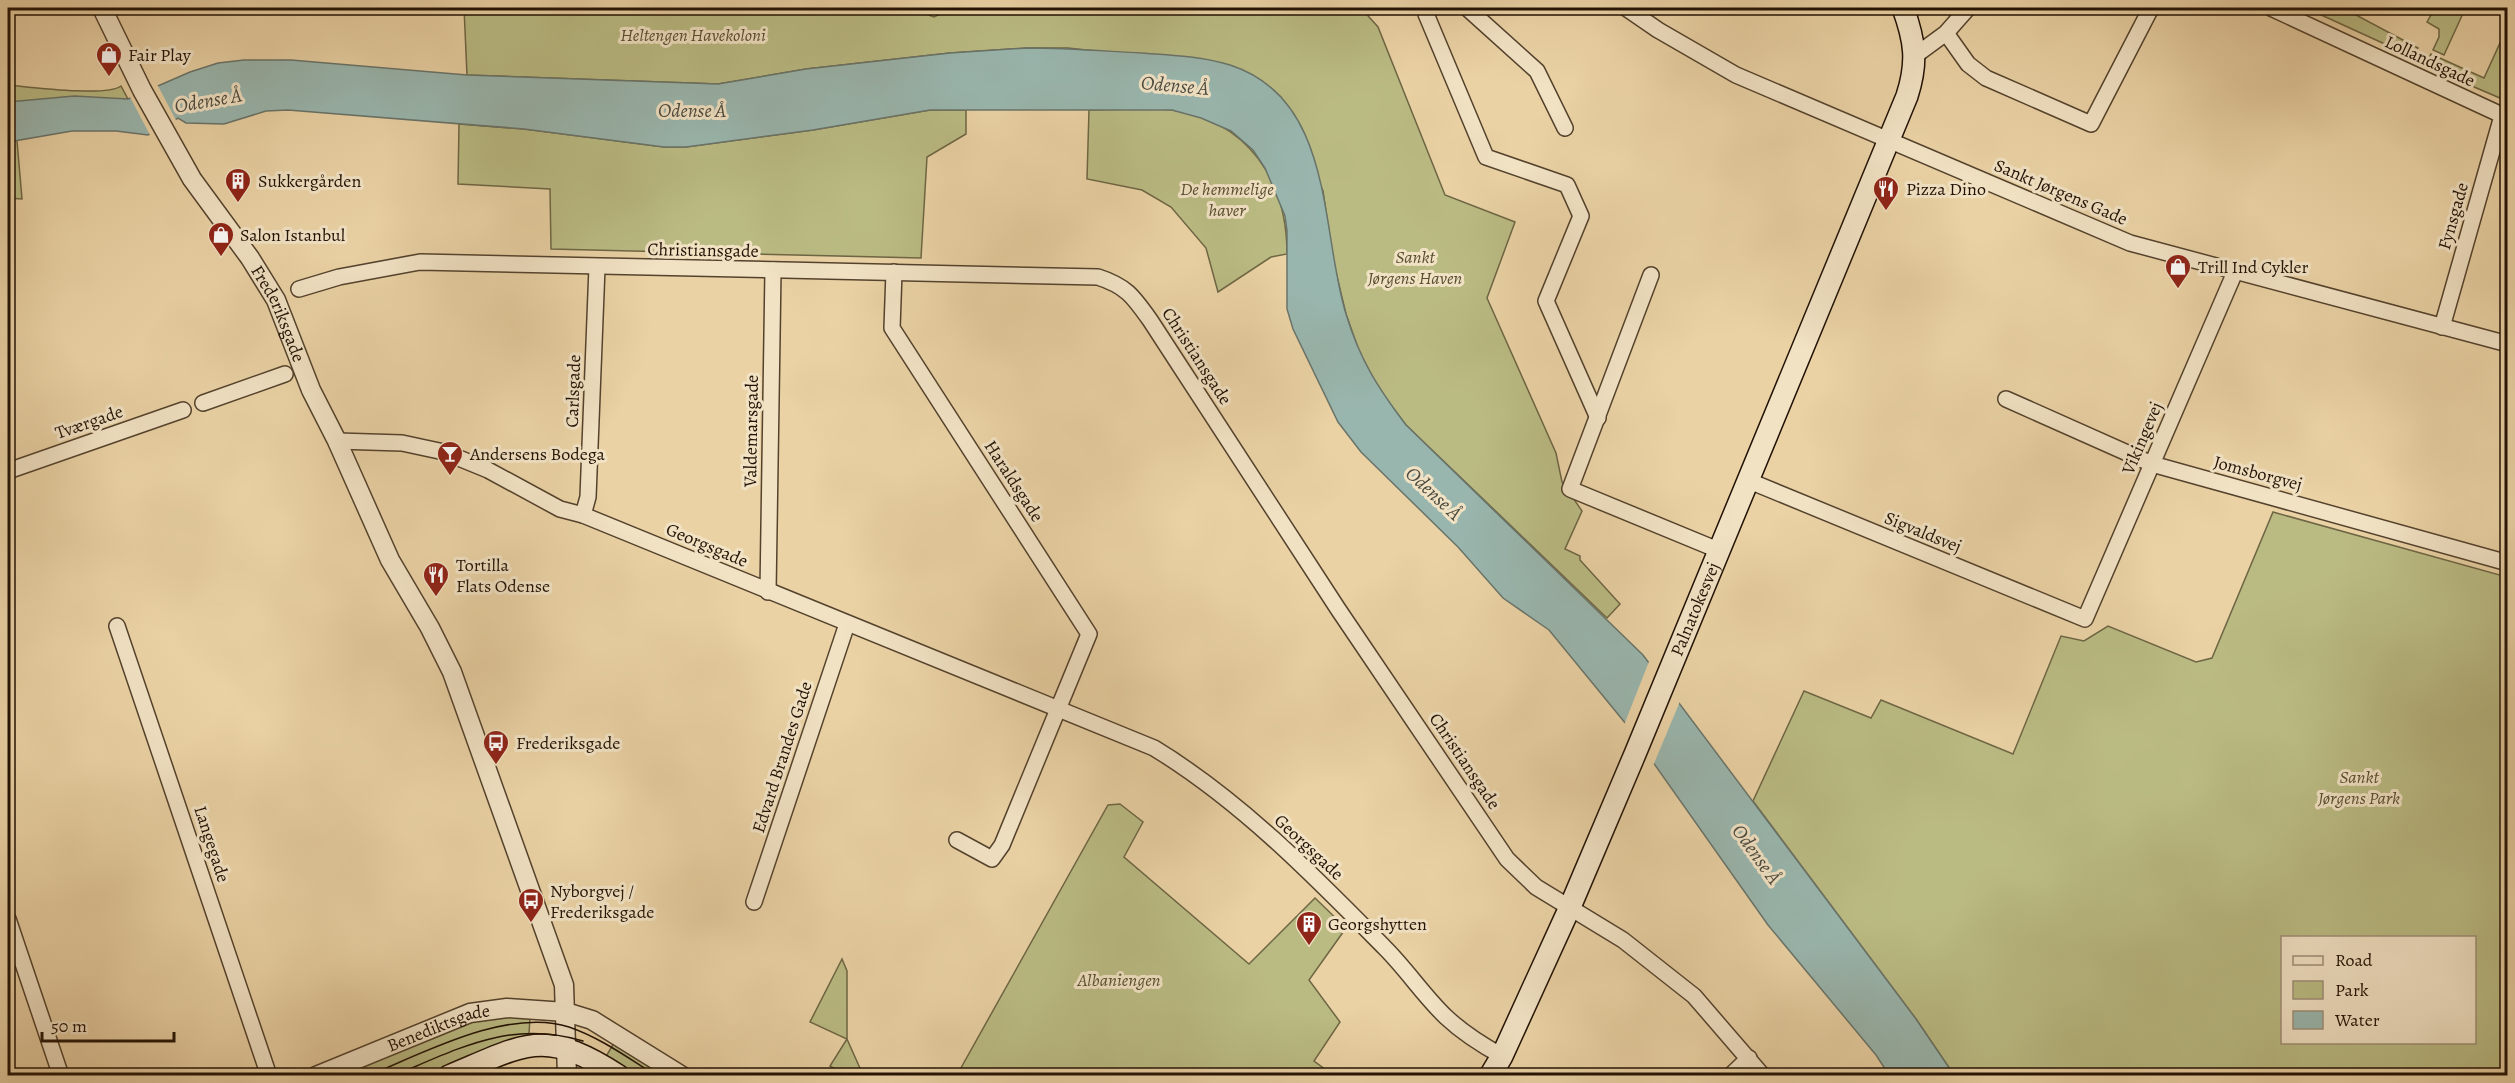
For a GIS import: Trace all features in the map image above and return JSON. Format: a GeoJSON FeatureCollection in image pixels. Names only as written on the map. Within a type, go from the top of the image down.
{"type":"FeatureCollection","features":[{"type":"Feature","properties":{"kind":"main road"},"geometry":{"type":"LineString","coordinates":[[1903,8],[1916,55]]}},
{"type":"Feature","properties":{"kind":"main road","name":"Palnatokesvej"},"geometry":{"type":"LineString","coordinates":[[1490,1076],[1502,1056],[1570,907],[1635,754],[1889,138],[1913,76],[1916,55]]}},
{"type":"Feature","properties":{"kind":"main road"},"geometry":{"type":"LineString","coordinates":[[449,1076],[533,1044],[566,1047],[598,1062],[619,1076]]}},
{"type":"Feature","properties":{"kind":"street","name":"Frederiksgade"},"geometry":{"type":"LineString","coordinates":[[102,8],[142,90],[192,179],[265,280],[286,322],[311,390],[390,560],[430,628],[452,672],[564,985],[567,1076]]}},
{"type":"Feature","properties":{"kind":"street"},"geometry":{"type":"LineString","coordinates":[[1431,8],[1426,14],[1486,157],[1567,185],[1581,216],[1546,302],[1598,418]]}},
{"type":"Feature","properties":{"kind":"street"},"geometry":{"type":"LineString","coordinates":[[1467,8],[1537,71],[1565,128]]}},
{"type":"Feature","properties":{"kind":"street","name":"Sankt Jørgens Gade"},"geometry":{"type":"LineString","coordinates":[[1626,8],[1658,30],[1736,75],[1889,138],[2121,239],[2235,272],[2508,344]]}},
{"type":"Feature","properties":{"kind":"street"},"geometry":{"type":"LineString","coordinates":[[1916,55],[1946,33],[1968,8]]}},
{"type":"Feature","properties":{"kind":"street"},"geometry":{"type":"LineString","coordinates":[[1946,33],[1968,64],[1986,78],[2091,124],[2151,8]]}},
{"type":"Feature","properties":{"kind":"street","name":"Lollandsgade"},"geometry":{"type":"LineString","coordinates":[[2271,8],[2505,117]]}},
{"type":"Feature","properties":{"kind":"street","name":"Fynsgade"},"geometry":{"type":"LineString","coordinates":[[2442,327],[2505,117]]}},
{"type":"Feature","properties":{"kind":"street","name":"Christiansgade"},"geometry":{"type":"LineString","coordinates":[[299,289],[378,268],[420,262],[1098,277],[1118,284],[1133,296],[1345,619],[1507,860],[1536,887],[1623,940],[1694,996],[1763,1076]]}},
{"type":"Feature","properties":{"kind":"street","name":"Carlsgade"},"geometry":{"type":"LineString","coordinates":[[583,514],[588,498],[597,267]]}},
{"type":"Feature","properties":{"kind":"street","name":"Valdemarsgade"},"geometry":{"type":"LineString","coordinates":[[768,592],[772,270]]}},
{"type":"Feature","properties":{"kind":"street","name":"Haraldsgade"},"geometry":{"type":"LineString","coordinates":[[894,272],[892,328],[1089,634],[1058,708]]}},
{"type":"Feature","properties":{"kind":"street","name":"Vikingevej"},"geometry":{"type":"LineString","coordinates":[[2085,619],[2235,272]]}},
{"type":"Feature","properties":{"kind":"street"},"geometry":{"type":"LineString","coordinates":[[1651,275],[1570,489],[1718,550]]}},
{"type":"Feature","properties":{"kind":"street"},"geometry":{"type":"LineString","coordinates":[[203,402],[285,374]]}},
{"type":"Feature","properties":{"kind":"street","name":"Jomsborgvej"},"geometry":{"type":"LineString","coordinates":[[2006,399],[2152,464],[2508,563]]}},
{"type":"Feature","properties":{"kind":"street","name":"Tværgade"},"geometry":{"type":"LineString","coordinates":[[8,471],[183,410]]}},
{"type":"Feature","properties":{"kind":"street","name":"Georgsgade"},"geometry":{"type":"LineString","coordinates":[[334,436],[402,443],[444,452],[488,470],[560,509],[583,514],[768,592],[1154,748],[1192,771],[1256,824],[1388,951],[1445,1017],[1472,1038],[1502,1056]]}},
{"type":"Feature","properties":{"kind":"street","name":"Sigvaldsvej"},"geometry":{"type":"LineString","coordinates":[[1747,480],[2085,619]]}},
{"type":"Feature","properties":{"kind":"street","name":"Edvard Brandes Gade"},"geometry":{"type":"LineString","coordinates":[[754,902],[847,624]]}},
{"type":"Feature","properties":{"kind":"street","name":"Langegade"},"geometry":{"type":"LineString","coordinates":[[117,626],[269,1076]]}},
{"type":"Feature","properties":{"kind":"street"},"geometry":{"type":"LineString","coordinates":[[957,840],[992,859],[1002,845],[1058,708]]}},
{"type":"Feature","properties":{"kind":"street"},"geometry":{"type":"LineString","coordinates":[[8,919],[61,1076]]}},
{"type":"Feature","properties":{"kind":"street","name":"Benediktsgade"},"geometry":{"type":"LineString","coordinates":[[316,1076],[470,1013],[507,1008],[566,1012],[592,1020],[682,1076]]}},
{"type":"Feature","properties":{"kind":"street"},"geometry":{"type":"LineString","coordinates":[[1730,1076],[1749,1058]]}},
{"type":"Feature","properties":{"kind":"green space","name":"Sankt Jørgens Haven"},"geometry":{"type":"Polygon","coordinates":[[[464,8],[909,8],[934,17],[950,8],[1361,8],[1378,27],[1445,195],[1515,222],[1487,298],[1556,453],[1562,482],[1582,511],[1565,549],[1580,556],[1580,560],[1620,604],[1607,618],[1406,425],[1375,384],[1359,351],[1346,314],[1333,260],[1323,191],[1281,97],[1257,78],[1232,66],[1068,48],[950,53],[806,69],[718,84],[467,75],[464,8]]]}},
{"type":"Feature","properties":{"kind":"green space"},"geometry":{"type":"Polygon","coordinates":[[[2306,8],[2343,8],[2418,48],[2411,56],[2306,8]]]}},
{"type":"Feature","properties":{"kind":"green space"},"geometry":{"type":"Polygon","coordinates":[[[2435,8],[2465,9],[2444,55],[2433,50],[2439,37],[2439,29],[2427,22],[2435,8]]]}},
{"type":"Feature","properties":{"kind":"green space"},"geometry":{"type":"Polygon","coordinates":[[[2507,41],[2507,101],[2425,66],[2431,54],[2484,78],[2500,43],[2505,45],[2507,41]]]}},
{"type":"Feature","properties":{"kind":"green space"},"geometry":{"type":"Polygon","coordinates":[[[8,85],[84,91],[100,91],[121,86],[128,99],[8,102],[8,85]]]}},
{"type":"Feature","properties":{"kind":"green space"},"geometry":{"type":"Polygon","coordinates":[[[930,110],[966,110],[966,134],[927,157],[921,258],[551,249],[550,189],[458,184],[459,124],[524,129],[664,147],[686,147],[813,130],[930,110]]]}},
{"type":"Feature","properties":{"kind":"green space","name":"De hemmelige haver"},"geometry":{"type":"Polygon","coordinates":[[[1089,110],[1172,110],[1199,116],[1222,127],[1242,141],[1258,158],[1271,179],[1280,202],[1287,254],[1271,257],[1218,292],[1206,248],[1171,207],[1142,190],[1087,179],[1089,110]]]}},
{"type":"Feature","properties":{"kind":"green space"},"geometry":{"type":"Polygon","coordinates":[[[17,141],[22,199],[8,198],[8,142],[17,141]]]}},
{"type":"Feature","properties":{"kind":"green space","name":"Sankt Jørgens Park"},"geometry":{"type":"Polygon","coordinates":[[[2273,512],[2507,577],[2507,1075],[1954,1075],[1916,1019],[1753,801],[1804,691],[1871,718],[1881,700],[2013,754],[2061,636],[2084,641],[2108,626],[2196,662],[2212,658],[2273,512]]]}},
{"type":"Feature","properties":{"kind":"green space","name":"Albaniengen"},"geometry":{"type":"Polygon","coordinates":[[[1120,804],[1143,822],[1124,857],[1249,964],[1315,898],[1346,928],[1309,980],[1340,1022],[1314,1061],[1333,1075],[957,1075],[1108,805],[1120,804]]]}},
{"type":"Feature","properties":{"kind":"green space"},"geometry":{"type":"Polygon","coordinates":[[[842,959],[847,971],[847,1039],[810,1022],[842,959]]]}},
{"type":"Feature","properties":{"kind":"green space"},"geometry":{"type":"Polygon","coordinates":[[[497,1017],[530,1017],[529,1034],[426,1075],[329,1076],[470,1021],[497,1017]]]}},
{"type":"Feature","properties":{"kind":"green space"},"geometry":{"type":"Polygon","coordinates":[[[847,1039],[863,1075],[844,1075],[830,1066],[847,1039]]]}},
{"type":"Feature","properties":{"kind":"green space"},"geometry":{"type":"Polygon","coordinates":[[[615,1041],[671,1075],[629,1075],[604,1060],[615,1041]]]}},
{"type":"Feature","properties":{"kind":"water","name":"Odense Å"},"geometry":{"type":"Polygon","coordinates":[[[1027,48],[1163,54],[1219,62],[1264,82],[1289,106],[1306,137],[1318,171],[1338,281],[1351,330],[1364,360],[1387,399],[1406,425],[1643,655],[1916,1019],[1954,1075],[1889,1075],[1876,1055],[1768,925],[1626,724],[1549,630],[1503,598],[1458,547],[1361,452],[1338,422],[1293,329],[1287,309],[1285,216],[1265,168],[1253,150],[1231,131],[1201,118],[1172,110],[930,110],[813,130],[686,147],[664,147],[524,129],[288,110],[266,111],[224,124],[186,123],[178,118],[148,135],[116,131],[72,131],[8,142],[8,102],[74,96],[128,99],[190,72],[218,63],[244,60],[291,60],[467,75],[718,84],[806,69],[950,53],[1027,48]]]}},
{"type":"Feature","properties":{"kind":"pier"},"geometry":{"type":"Polygon","coordinates":[[[157,84],[177,122],[151,137],[130,97],[157,84]]]}},
{"type":"Feature","properties":{"kind":"pier"},"geometry":{"type":"Polygon","coordinates":[[[1650,659],[1681,699],[1653,766],[1624,725],[1650,659]]]}},
{"type":"Feature","properties":{"kind":"tram line"},"geometry":{"type":"LineString","coordinates":[[368,1076],[467,1035],[520,1023],[545,1022],[569,1027],[592,1037],[657,1076]]}},
{"type":"Feature","properties":{"kind":"tram line"},"geometry":{"type":"LineString","coordinates":[[393,1076],[462,1047],[508,1035],[532,1033],[557,1035],[583,1041]]}},
{"type":"Feature","properties":{"kind":"place","name":"Fair Play"},"geometry":{"type":"Point","coordinates":[109,78]}},
{"type":"Feature","properties":{"kind":"place","name":"Sukkergården"},"geometry":{"type":"Point","coordinates":[238,204]}},
{"type":"Feature","properties":{"kind":"place","name":"Pizza Dino"},"geometry":{"type":"Point","coordinates":[1886,212]}},
{"type":"Feature","properties":{"kind":"place","name":"Salon Istanbul"},"geometry":{"type":"Point","coordinates":[221,258]}},
{"type":"Feature","properties":{"kind":"place","name":"Trill Ind Cykler"},"geometry":{"type":"Point","coordinates":[2178,290]}},
{"type":"Feature","properties":{"kind":"place","name":"Andersens Bodega"},"geometry":{"type":"Point","coordinates":[450,477]}},
{"type":"Feature","properties":{"kind":"place","name":"Tortilla Flats Odense"},"geometry":{"type":"Point","coordinates":[436,598]}},
{"type":"Feature","properties":{"kind":"place","name":"Frederiksgade"},"geometry":{"type":"Point","coordinates":[496,766]}},
{"type":"Feature","properties":{"kind":"place","name":"Nyborgvej / Frederiksgade"},"geometry":{"type":"Point","coordinates":[531,924]}},
{"type":"Feature","properties":{"kind":"place","name":"Georgshytten"},"geometry":{"type":"Point","coordinates":[1309,947]}},
{"type":"Feature","properties":{"kind":"park label","name":"Heltengen Havekoloni"},"geometry":{"type":"Point","coordinates":[693,35]}}]}
